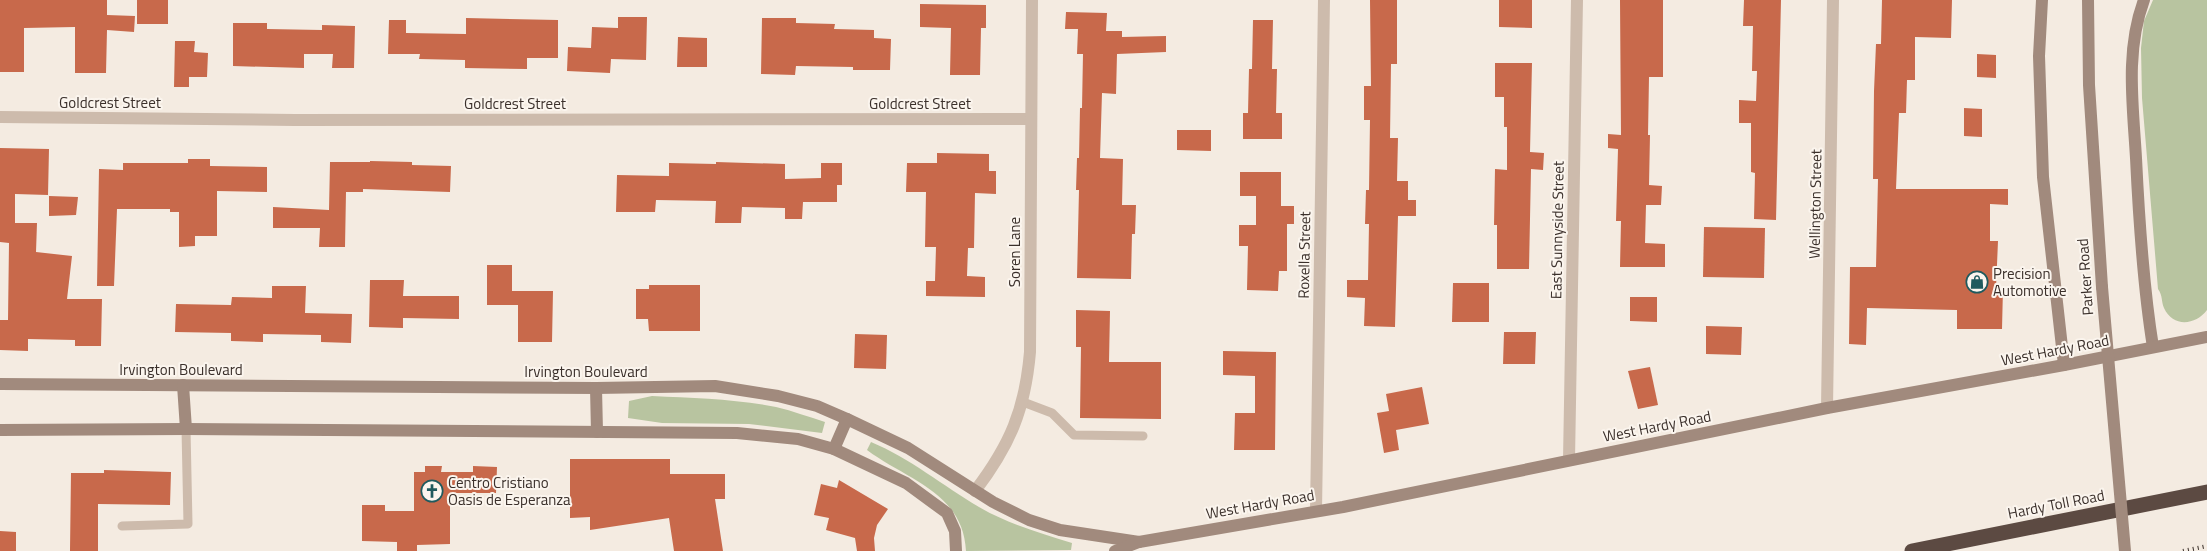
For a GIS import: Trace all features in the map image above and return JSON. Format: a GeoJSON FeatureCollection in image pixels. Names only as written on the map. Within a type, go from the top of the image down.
{"type":"FeatureCollection","features":[{"type":"Feature","properties":{"kind":"highway","name":"Hardy Toll Road"},"geometry":{"type":"LineString","coordinates":[[1912,551],[2207,492]]}},
{"type":"Feature","properties":{"kind":"main road"},"geometry":{"type":"LineString","coordinates":[[2042,0],[2039,56],[2043,177],[2064,365]]}},
{"type":"Feature","properties":{"kind":"main road","name":"Parker Road"},"geometry":{"type":"LineString","coordinates":[[2088,0],[2089,85],[2102,287],[2125,551]]}},
{"type":"Feature","properties":{"kind":"main road"},"geometry":{"type":"LineString","coordinates":[[2144,0],[2136,22],[2132,52],[2132,82],[2139,218],[2147,307],[2153,347]]}},
{"type":"Feature","properties":{"kind":"main road","name":"West Hardy Road"},"geometry":{"type":"LineString","coordinates":[[1115,551],[1139,542],[1316,511],[1827,408],[2207,337]]}},
{"type":"Feature","properties":{"kind":"main road","name":"Irvington Boulevard"},"geometry":{"type":"LineString","coordinates":[[0,384],[596,388],[715,386],[778,396],[817,406],[908,448],[975,491],[1029,520],[1060,530],[1139,542]]}},
{"type":"Feature","properties":{"kind":"main road"},"geometry":{"type":"LineString","coordinates":[[184,385],[186,429]]}},
{"type":"Feature","properties":{"kind":"main road"},"geometry":{"type":"LineString","coordinates":[[596,388],[597,432]]}},
{"type":"Feature","properties":{"kind":"main road"},"geometry":{"type":"LineString","coordinates":[[834,449],[847,419]]}},
{"type":"Feature","properties":{"kind":"main road"},"geometry":{"type":"LineString","coordinates":[[0,430],[186,429],[737,433],[798,438],[834,449],[906,483],[941,508],[951,520],[955,531],[956,551]]}},
{"type":"Feature","properties":{"kind":"street","name":"Soren Lane"},"geometry":{"type":"LineString","coordinates":[[975,491],[1002,452],[1020,415],[1028,383],[1030,352],[1032,0]]}},
{"type":"Feature","properties":{"kind":"street","name":"Roxella Street"},"geometry":{"type":"LineString","coordinates":[[1316,511],[1324,0]]}},
{"type":"Feature","properties":{"kind":"street","name":"East Sunnyside Street"},"geometry":{"type":"LineString","coordinates":[[1569,460],[1577,0]]}},
{"type":"Feature","properties":{"kind":"street","name":"Wellington Street"},"geometry":{"type":"LineString","coordinates":[[1827,408],[1833,0]]}},
{"type":"Feature","properties":{"kind":"street","name":"Goldcrest Street"},"geometry":{"type":"LineString","coordinates":[[0,118],[295,120],[1030,119]]}},
{"type":"Feature","properties":{"kind":"lane"},"geometry":{"type":"LineString","coordinates":[[1023,402],[1052,413],[1074,435],[1143,436]]}},
{"type":"Feature","properties":{"kind":"lane"},"geometry":{"type":"LineString","coordinates":[[122,526],[188,524],[186,429]]}},
{"type":"Feature","properties":{"kind":"green space"},"geometry":{"type":"Polygon","coordinates":[[[2153,0],[2207,0],[2207,310],[2197,319],[2185,322],[2173,319],[2168,314],[2158,289],[2142,98],[2141,48],[2144,21],[2153,0]]]}},
{"type":"Feature","properties":{"kind":"green space"},"geometry":{"type":"Polygon","coordinates":[[[652,396],[714,399],[761,404],[825,422],[822,433],[749,424],[662,423],[628,418],[629,401],[652,396]]]}},
{"type":"Feature","properties":{"kind":"green space"},"geometry":{"type":"Polygon","coordinates":[[[871,442],[899,456],[990,513],[1025,528],[1072,543],[1071,550],[966,551],[963,531],[955,515],[944,501],[867,450],[871,442]]]}},
{"type":"Feature","properties":{"kind":"building"},"geometry":{"type":"Polygon","coordinates":[[[0,0],[107,0],[107,15],[135,16],[134,32],[107,30],[106,73],[75,73],[75,27],[24,28],[24,72],[0,72],[0,0]]]}},
{"type":"Feature","properties":{"kind":"building"},"geometry":{"type":"Polygon","coordinates":[[[137,0],[168,0],[168,24],[137,24],[137,0]]]}},
{"type":"Feature","properties":{"kind":"building"},"geometry":{"type":"Polygon","coordinates":[[[1370,0],[1397,0],[1397,64],[1391,64],[1390,138],[1398,138],[1397,181],[1408,181],[1408,200],[1416,200],[1416,216],[1398,216],[1395,327],[1364,326],[1365,298],[1347,297],[1347,280],[1368,280],[1369,224],[1365,224],[1366,190],[1369,190],[1370,120],[1364,120],[1364,86],[1371,86],[1370,0]]]}},
{"type":"Feature","properties":{"kind":"building"},"geometry":{"type":"Polygon","coordinates":[[[1499,0],[1532,0],[1532,28],[1499,27],[1499,0]]]}},
{"type":"Feature","properties":{"kind":"building"},"geometry":{"type":"Polygon","coordinates":[[[1620,0],[1663,0],[1663,77],[1649,77],[1648,135],[1650,135],[1649,185],[1662,186],[1661,205],[1646,205],[1645,243],[1665,244],[1665,267],[1620,267],[1621,221],[1616,221],[1618,149],[1608,148],[1608,134],[1621,135],[1620,0]]]}},
{"type":"Feature","properties":{"kind":"building"},"geometry":{"type":"Polygon","coordinates":[[[1744,0],[1781,0],[1776,220],[1754,219],[1755,173],[1751,172],[1751,123],[1739,123],[1739,100],[1756,101],[1757,71],[1752,71],[1753,26],[1743,26],[1744,0]]]}},
{"type":"Feature","properties":{"kind":"building"},"geometry":{"type":"Polygon","coordinates":[[[1882,0],[1952,0],[1951,38],[1915,37],[1915,80],[1907,80],[1906,113],[1899,113],[1896,189],[2008,189],[2008,205],[1990,204],[1990,241],[1998,241],[1996,288],[2003,288],[2002,329],[1957,329],[1957,310],[1867,308],[1866,345],[1849,344],[1850,267],[1876,267],[1878,179],[1873,179],[1874,91],[1876,44],[1881,44],[1882,0]]]}},
{"type":"Feature","properties":{"kind":"building"},"geometry":{"type":"Polygon","coordinates":[[[920,4],[986,5],[986,28],[981,28],[980,75],[950,75],[951,28],[920,27],[920,4]]]}},
{"type":"Feature","properties":{"kind":"building"},"geometry":{"type":"Polygon","coordinates":[[[1066,12],[1107,13],[1106,31],[1122,31],[1122,37],[1166,36],[1166,52],[1117,54],[1116,94],[1102,93],[1100,158],[1123,159],[1122,205],[1136,205],[1135,234],[1132,234],[1131,279],[1077,278],[1079,190],[1076,190],[1080,108],[1082,108],[1083,54],[1077,54],[1078,29],[1065,29],[1066,12]]]}},
{"type":"Feature","properties":{"kind":"building"},"geometry":{"type":"Polygon","coordinates":[[[618,17],[647,17],[646,60],[611,59],[610,73],[567,71],[568,47],[591,48],[592,27],[618,28],[618,17]]]}},
{"type":"Feature","properties":{"kind":"building"},"geometry":{"type":"Polygon","coordinates":[[[466,18],[558,20],[558,58],[527,58],[527,69],[465,68],[465,60],[419,59],[420,54],[388,54],[389,20],[406,20],[406,33],[466,34],[466,18]]]}},
{"type":"Feature","properties":{"kind":"building"},"geometry":{"type":"Polygon","coordinates":[[[762,18],[796,18],[796,23],[835,24],[834,29],[874,30],[874,38],[891,39],[890,70],[853,70],[853,67],[796,66],[795,75],[761,74],[762,18]]]}},
{"type":"Feature","properties":{"kind":"building"},"geometry":{"type":"Polygon","coordinates":[[[1253,20],[1273,20],[1272,69],[1277,69],[1276,113],[1282,113],[1282,139],[1243,139],[1243,113],[1248,113],[1249,69],[1252,69],[1253,20]]]}},
{"type":"Feature","properties":{"kind":"building"},"geometry":{"type":"Polygon","coordinates":[[[233,23],[267,23],[267,29],[322,30],[322,25],[355,26],[354,68],[332,68],[333,54],[304,54],[304,68],[233,66],[233,23]]]}},
{"type":"Feature","properties":{"kind":"building"},"geometry":{"type":"Polygon","coordinates":[[[678,37],[707,38],[707,67],[677,67],[678,37]]]}},
{"type":"Feature","properties":{"kind":"building"},"geometry":{"type":"Polygon","coordinates":[[[175,41],[195,41],[194,52],[208,53],[207,77],[189,77],[189,87],[174,87],[175,41]]]}},
{"type":"Feature","properties":{"kind":"building"},"geometry":{"type":"Polygon","coordinates":[[[1977,54],[1996,55],[1996,78],[1977,77],[1977,54]]]}},
{"type":"Feature","properties":{"kind":"building"},"geometry":{"type":"Polygon","coordinates":[[[1495,63],[1532,63],[1530,152],[1544,153],[1543,170],[1531,169],[1529,269],[1497,269],[1497,225],[1494,225],[1495,169],[1507,170],[1507,127],[1504,127],[1504,97],[1495,97],[1495,63]]]}},
{"type":"Feature","properties":{"kind":"building"},"geometry":{"type":"Polygon","coordinates":[[[1964,108],[1982,109],[1982,137],[1964,136],[1964,108]]]}},
{"type":"Feature","properties":{"kind":"building"},"geometry":{"type":"Polygon","coordinates":[[[1177,130],[1211,130],[1211,151],[1177,150],[1177,130]]]}},
{"type":"Feature","properties":{"kind":"building"},"geometry":{"type":"Polygon","coordinates":[[[0,148],[49,149],[48,195],[15,194],[15,223],[37,223],[36,252],[72,256],[67,299],[102,299],[101,346],[75,346],[75,340],[28,339],[28,351],[0,350],[0,320],[8,320],[9,243],[0,242],[0,148]]]}},
{"type":"Feature","properties":{"kind":"building"},"geometry":{"type":"Polygon","coordinates":[[[937,153],[989,154],[989,171],[996,171],[996,194],[975,193],[974,248],[968,248],[967,276],[985,277],[985,297],[926,296],[926,281],[935,281],[936,247],[925,247],[926,192],[906,192],[907,163],[937,163],[937,153]]]}},
{"type":"Feature","properties":{"kind":"building"},"geometry":{"type":"Polygon","coordinates":[[[188,159],[210,159],[210,166],[267,167],[267,192],[217,191],[217,236],[195,236],[195,246],[179,247],[179,212],[170,212],[170,209],[117,209],[114,286],[97,286],[99,169],[123,170],[123,163],[188,163],[188,159]]]}},
{"type":"Feature","properties":{"kind":"building"},"geometry":{"type":"Polygon","coordinates":[[[330,162],[412,162],[412,165],[451,166],[450,192],[363,189],[363,192],[346,192],[345,247],[319,247],[320,228],[273,228],[273,207],[329,210],[330,162]]]}},
{"type":"Feature","properties":{"kind":"building"},"geometry":{"type":"Polygon","coordinates":[[[716,162],[785,164],[785,179],[821,178],[821,163],[842,163],[842,185],[837,185],[837,202],[803,202],[802,219],[785,219],[785,208],[742,207],[741,223],[715,223],[716,201],[656,200],[655,212],[616,212],[617,175],[669,176],[669,163],[716,164],[716,162]]]}},
{"type":"Feature","properties":{"kind":"building"},"geometry":{"type":"Polygon","coordinates":[[[1240,172],[1281,172],[1281,206],[1294,206],[1294,224],[1287,224],[1287,271],[1279,271],[1278,291],[1247,290],[1248,246],[1239,246],[1239,225],[1256,225],[1256,196],[1240,196],[1240,172]]]}},
{"type":"Feature","properties":{"kind":"building"},"geometry":{"type":"Polygon","coordinates":[[[49,196],[78,197],[76,215],[49,216],[49,196]]]}},
{"type":"Feature","properties":{"kind":"building"},"geometry":{"type":"Polygon","coordinates":[[[1704,227],[1765,228],[1764,278],[1703,277],[1704,227]]]}},
{"type":"Feature","properties":{"kind":"building"},"geometry":{"type":"Polygon","coordinates":[[[487,265],[512,265],[512,291],[553,291],[552,342],[518,342],[518,305],[487,305],[487,265]]]}},
{"type":"Feature","properties":{"kind":"building"},"geometry":{"type":"Polygon","coordinates":[[[370,280],[404,280],[403,296],[459,296],[459,319],[403,318],[403,328],[369,327],[370,280]]]}},
{"type":"Feature","properties":{"kind":"building"},"geometry":{"type":"Polygon","coordinates":[[[1453,283],[1489,283],[1489,322],[1452,322],[1453,283]]]}},
{"type":"Feature","properties":{"kind":"building"},"geometry":{"type":"Polygon","coordinates":[[[649,285],[700,285],[700,331],[649,331],[648,319],[636,319],[636,289],[649,289],[649,285]]]}},
{"type":"Feature","properties":{"kind":"building"},"geometry":{"type":"Polygon","coordinates":[[[272,286],[306,286],[305,313],[352,314],[351,343],[321,342],[321,335],[263,334],[263,342],[231,341],[231,333],[175,332],[176,304],[231,305],[232,297],[272,298],[272,286]]]}},
{"type":"Feature","properties":{"kind":"building"},"geometry":{"type":"Polygon","coordinates":[[[1630,297],[1657,297],[1657,322],[1630,321],[1630,297]]]}},
{"type":"Feature","properties":{"kind":"building"},"geometry":{"type":"Polygon","coordinates":[[[1076,310],[1110,311],[1109,362],[1161,362],[1161,419],[1080,418],[1081,347],[1076,347],[1076,310]]]}},
{"type":"Feature","properties":{"kind":"building"},"geometry":{"type":"Polygon","coordinates":[[[1706,326],[1742,327],[1741,355],[1706,354],[1706,326]]]}},
{"type":"Feature","properties":{"kind":"building"},"geometry":{"type":"Polygon","coordinates":[[[1504,332],[1536,332],[1535,364],[1503,364],[1504,332]]]}},
{"type":"Feature","properties":{"kind":"building"},"geometry":{"type":"Polygon","coordinates":[[[855,334],[887,335],[886,369],[854,368],[855,334]]]}},
{"type":"Feature","properties":{"kind":"building"},"geometry":{"type":"Polygon","coordinates":[[[1223,351],[1276,352],[1275,450],[1234,450],[1235,413],[1255,413],[1255,376],[1223,375],[1223,351]]]}},
{"type":"Feature","properties":{"kind":"building"},"geometry":{"type":"Polygon","coordinates":[[[1650,367],[1658,405],[1638,409],[1628,371],[1650,367]]]}},
{"type":"Feature","properties":{"kind":"building"},"geometry":{"type":"Polygon","coordinates":[[[1422,387],[1429,424],[1396,430],[1399,450],[1384,453],[1377,413],[1389,411],[1386,394],[1422,387]]]}},
{"type":"Feature","properties":{"kind":"building"},"geometry":{"type":"Polygon","coordinates":[[[570,459],[670,459],[670,474],[725,474],[725,499],[715,499],[723,551],[674,551],[669,518],[590,530],[590,517],[570,518],[570,459]]]}},
{"type":"Feature","properties":{"kind":"building"},"geometry":{"type":"Polygon","coordinates":[[[425,466],[442,466],[441,472],[473,472],[473,466],[497,467],[496,493],[450,493],[450,544],[417,545],[417,551],[397,551],[397,542],[362,541],[362,505],[385,505],[385,511],[414,511],[414,472],[425,472],[425,466]]]}},
{"type":"Feature","properties":{"kind":"building"},"geometry":{"type":"Polygon","coordinates":[[[104,470],[171,472],[170,505],[98,504],[98,551],[70,551],[71,473],[104,473],[104,470]]]}},
{"type":"Feature","properties":{"kind":"building"},"geometry":{"type":"Polygon","coordinates":[[[839,480],[888,509],[877,525],[874,538],[875,551],[857,551],[855,538],[826,530],[829,518],[814,515],[821,484],[837,488],[839,480]]]}},
{"type":"Feature","properties":{"kind":"building"},"geometry":{"type":"Polygon","coordinates":[[[0,531],[16,532],[16,551],[0,551],[0,531]]]}},
{"type":"Feature","properties":{"kind":"railway"},"geometry":{"type":"LineString","coordinates":[[2183,551],[2207,546]]}},
{"type":"Feature","properties":{"kind":"place","name":"Precision Automotive"},"geometry":{"type":"Point","coordinates":[1977,282]}},
{"type":"Feature","properties":{"kind":"place","name":"Centro Cristiano Oasis de Esperanza"},"geometry":{"type":"Point","coordinates":[432,491]}}]}
